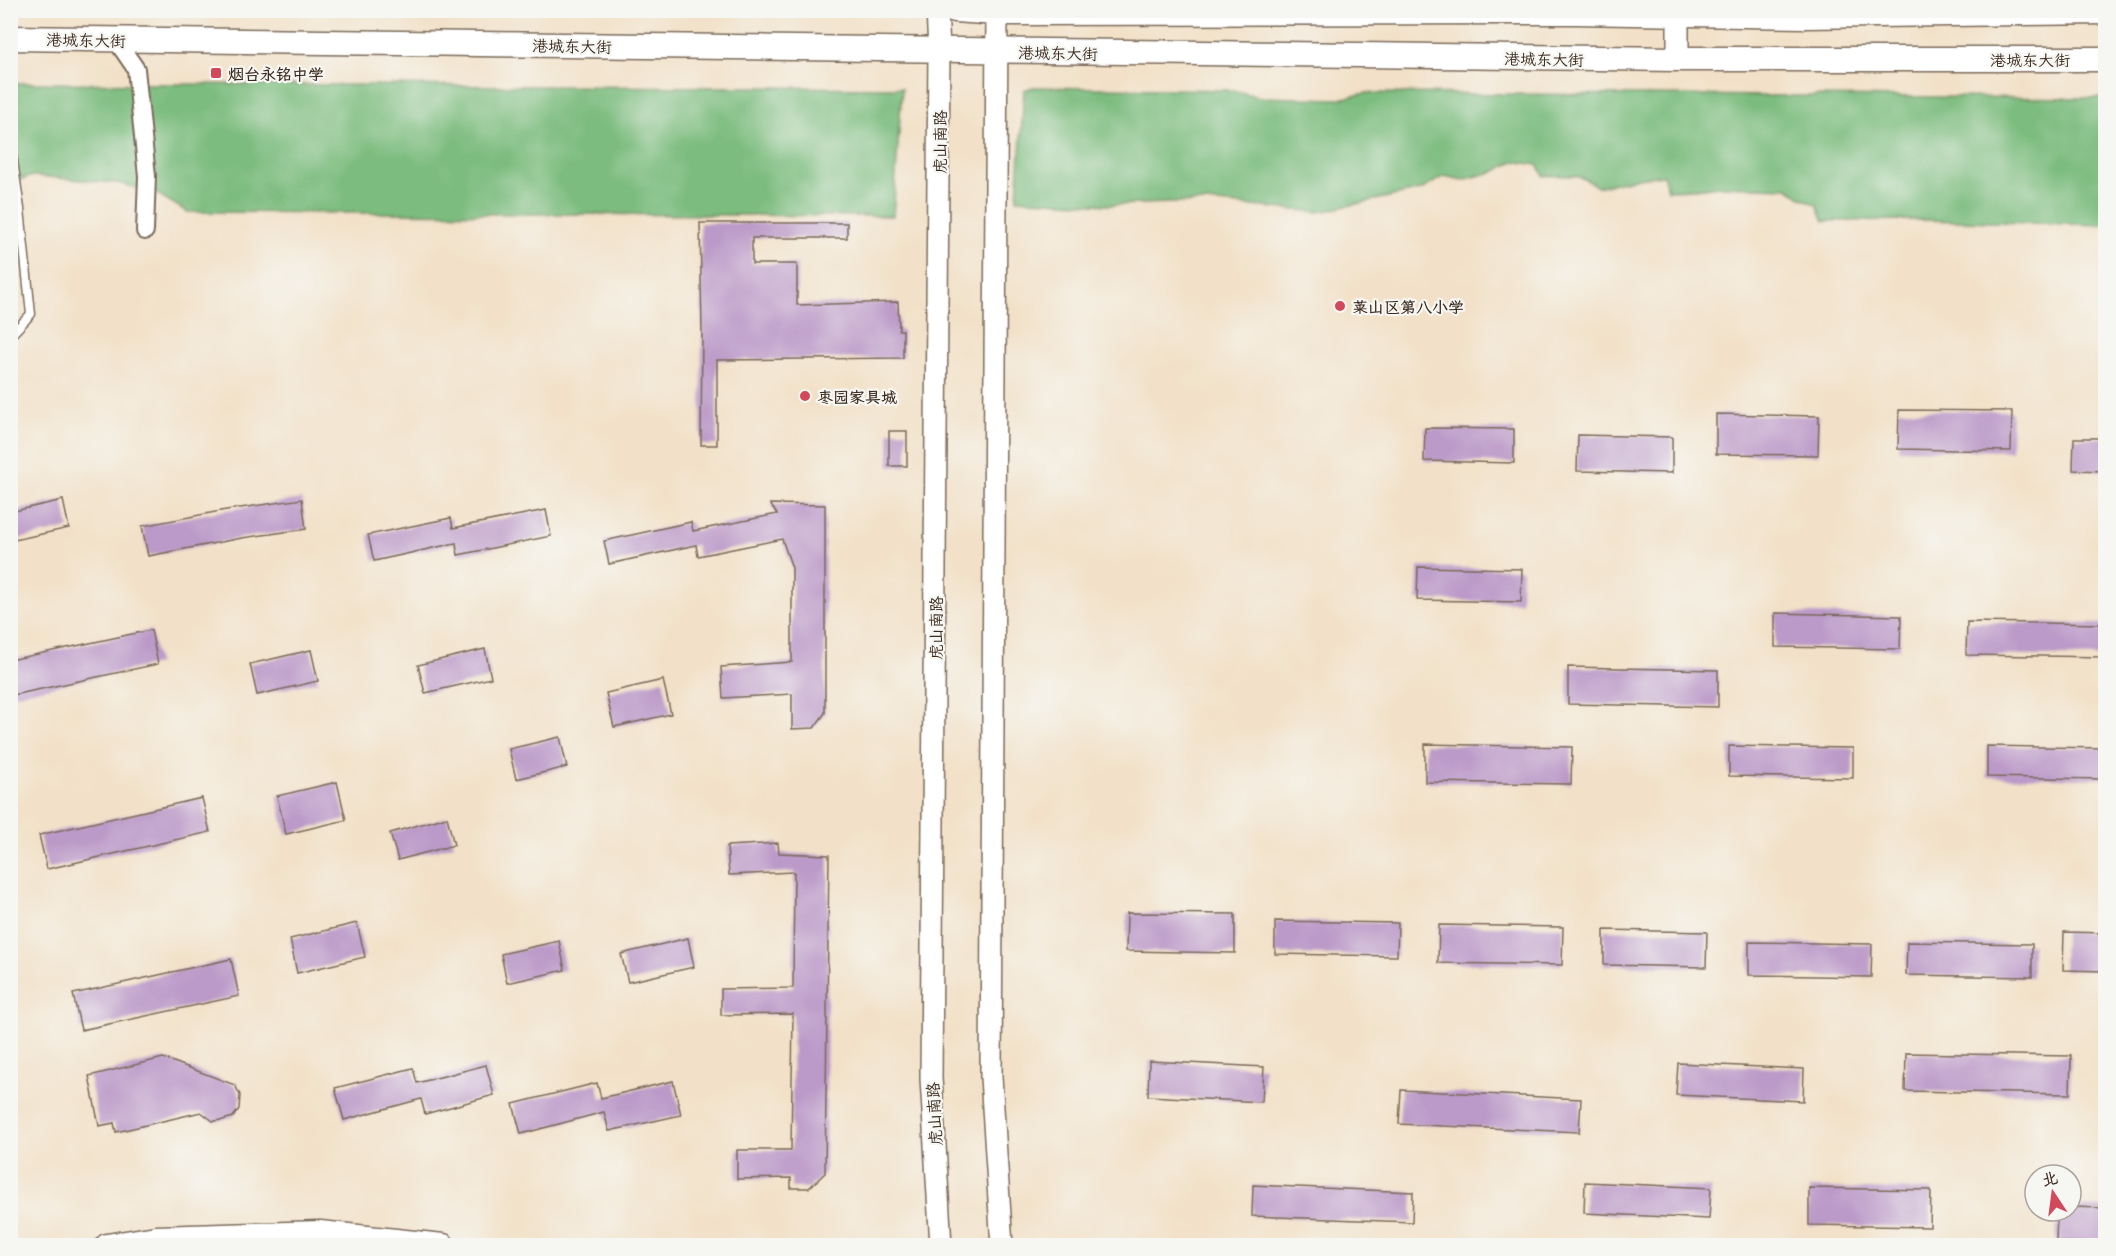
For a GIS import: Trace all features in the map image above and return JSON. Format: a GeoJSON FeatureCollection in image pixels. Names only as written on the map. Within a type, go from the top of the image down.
{"type":"FeatureCollection","features":[{"type":"Feature","properties":{"kind":"main road"},"geometry":{"type":"LineString","coordinates":[[955,10],[997,12],[2106,12]]}},
{"type":"Feature","properties":{"kind":"main road","name":"港城东大街"},"geometry":{"type":"LineString","coordinates":[[10,38],[1678,59],[2106,59]]}},
{"type":"Feature","properties":{"kind":"main road"},"geometry":{"type":"LineString","coordinates":[[107,1245],[156,1238],[320,1233],[443,1245]]}},
{"type":"Feature","properties":{"kind":"street","name":"虎山南路"},"geometry":{"type":"LineString","coordinates":[[937,10],[939,49],[931,1078],[941,1245]]}},
{"type":"Feature","properties":{"kind":"street"},"geometry":{"type":"LineString","coordinates":[[997,12],[991,1077],[1002,1245]]}},
{"type":"Feature","properties":{"kind":"street"},"geometry":{"type":"LineString","coordinates":[[1678,12],[1678,59]]}},
{"type":"Feature","properties":{"kind":"street"},"geometry":{"type":"LineString","coordinates":[[116,40],[136,69],[147,176],[145,231]]}},
{"type":"Feature","properties":{"kind":"lane"},"geometry":{"type":"LineString","coordinates":[[10,140],[31,314],[10,336]]}},
{"type":"Feature","properties":{"kind":"green space"},"geometry":{"type":"Polygon","coordinates":[[[10,83],[902,88],[893,216],[187,212],[156,193],[118,183],[33,176],[11,182],[10,83]]]}},
{"type":"Feature","properties":{"kind":"green space"},"geometry":{"type":"Polygon","coordinates":[[[1033,87],[1233,90],[1260,97],[1339,99],[1366,93],[2105,98],[2105,225],[1919,220],[1824,221],[1817,205],[1788,188],[1719,186],[1668,190],[1663,175],[1597,187],[1579,177],[1544,176],[1537,165],[1514,161],[1496,171],[1463,180],[1444,176],[1421,190],[1319,212],[1205,202],[1109,205],[1017,199],[1024,90],[1033,87]]]}},
{"type":"Feature","properties":{"kind":"building"},"geometry":{"type":"Polygon","coordinates":[[[700,223],[847,223],[847,238],[752,238],[752,264],[797,264],[797,305],[898,302],[899,330],[903,330],[903,358],[717,360],[717,445],[701,445],[700,223]]]}},
{"type":"Feature","properties":{"kind":"building"},"geometry":{"type":"Polygon","coordinates":[[[1899,410],[2012,411],[2011,451],[1898,449],[1899,410]]]}},
{"type":"Feature","properties":{"kind":"building"},"geometry":{"type":"Polygon","coordinates":[[[1716,414],[1819,416],[1818,455],[1716,454],[1716,414]]]}},
{"type":"Feature","properties":{"kind":"building"},"geometry":{"type":"Polygon","coordinates":[[[1425,428],[1514,429],[1514,463],[1424,461],[1425,428]]]}},
{"type":"Feature","properties":{"kind":"building"},"geometry":{"type":"Polygon","coordinates":[[[889,431],[907,431],[907,466],[889,466],[889,431]]]}},
{"type":"Feature","properties":{"kind":"building"},"geometry":{"type":"Polygon","coordinates":[[[1578,435],[1672,437],[1672,473],[1577,471],[1578,435]]]}},
{"type":"Feature","properties":{"kind":"building"},"geometry":{"type":"Polygon","coordinates":[[[2074,438],[2106,438],[2106,471],[2073,470],[2074,438]]]}},
{"type":"Feature","properties":{"kind":"building"},"geometry":{"type":"Polygon","coordinates":[[[302,499],[306,529],[242,538],[148,556],[142,526],[302,499]]]}},
{"type":"Feature","properties":{"kind":"building"},"geometry":{"type":"Polygon","coordinates":[[[63,500],[69,528],[10,541],[10,512],[63,500]]]}},
{"type":"Feature","properties":{"kind":"building"},"geometry":{"type":"Polygon","coordinates":[[[770,504],[825,505],[825,713],[814,728],[792,729],[792,694],[723,698],[721,667],[792,662],[792,568],[782,539],[698,556],[696,545],[609,564],[604,541],[691,522],[693,531],[777,514],[770,504]]]}},
{"type":"Feature","properties":{"kind":"building"},"geometry":{"type":"Polygon","coordinates":[[[546,510],[551,536],[458,555],[456,543],[374,561],[368,535],[451,518],[453,528],[546,510]]]}},
{"type":"Feature","properties":{"kind":"building"},"geometry":{"type":"Polygon","coordinates":[[[1418,567],[1522,569],[1521,602],[1417,600],[1418,567]]]}},
{"type":"Feature","properties":{"kind":"building"},"geometry":{"type":"Polygon","coordinates":[[[1775,613],[1901,616],[1900,649],[1775,647],[1775,613]]]}},
{"type":"Feature","properties":{"kind":"building"},"geometry":{"type":"Polygon","coordinates":[[[1967,622],[2106,624],[2106,657],[1966,655],[1967,622]]]}},
{"type":"Feature","properties":{"kind":"building"},"geometry":{"type":"Polygon","coordinates":[[[151,630],[158,664],[13,695],[10,684],[10,660],[151,630]]]}},
{"type":"Feature","properties":{"kind":"building"},"geometry":{"type":"Polygon","coordinates":[[[485,649],[491,678],[425,693],[418,665],[485,649]]]}},
{"type":"Feature","properties":{"kind":"building"},"geometry":{"type":"Polygon","coordinates":[[[311,650],[318,681],[257,695],[250,664],[311,650]]]}},
{"type":"Feature","properties":{"kind":"building"},"geometry":{"type":"Polygon","coordinates":[[[1568,667],[1718,670],[1718,707],[1568,704],[1568,667]]]}},
{"type":"Feature","properties":{"kind":"building"},"geometry":{"type":"Polygon","coordinates":[[[663,680],[671,714],[614,727],[606,693],[663,680]]]}},
{"type":"Feature","properties":{"kind":"building"},"geometry":{"type":"Polygon","coordinates":[[[560,737],[567,767],[516,779],[509,749],[560,737]]]}},
{"type":"Feature","properties":{"kind":"building"},"geometry":{"type":"Polygon","coordinates":[[[1425,744],[1572,747],[1571,784],[1425,782],[1425,744]]]}},
{"type":"Feature","properties":{"kind":"building"},"geometry":{"type":"Polygon","coordinates":[[[1729,746],[1853,748],[1853,778],[1729,776],[1729,746]]]}},
{"type":"Feature","properties":{"kind":"building"},"geometry":{"type":"Polygon","coordinates":[[[1987,746],[2106,748],[2106,779],[1987,777],[1987,746]]]}},
{"type":"Feature","properties":{"kind":"building"},"geometry":{"type":"Polygon","coordinates":[[[337,782],[346,820],[286,834],[277,796],[337,782]]]}},
{"type":"Feature","properties":{"kind":"building"},"geometry":{"type":"Polygon","coordinates":[[[202,798],[210,832],[47,869],[39,835],[202,798]]]}},
{"type":"Feature","properties":{"kind":"building"},"geometry":{"type":"Polygon","coordinates":[[[447,817],[454,845],[398,860],[390,833],[447,817]]]}},
{"type":"Feature","properties":{"kind":"building"},"geometry":{"type":"Polygon","coordinates":[[[778,843],[779,853],[829,855],[825,1173],[809,1188],[791,1188],[791,1178],[737,1179],[737,1150],[791,1150],[793,1014],[721,1015],[721,989],[793,988],[794,872],[729,875],[727,846],[778,843]]]}},
{"type":"Feature","properties":{"kind":"building"},"geometry":{"type":"Polygon","coordinates":[[[1127,913],[1235,914],[1235,953],[1126,951],[1127,913]]]}},
{"type":"Feature","properties":{"kind":"building"},"geometry":{"type":"Polygon","coordinates":[[[1275,921],[1398,923],[1397,956],[1275,954],[1275,921]]]}},
{"type":"Feature","properties":{"kind":"building"},"geometry":{"type":"Polygon","coordinates":[[[357,923],[365,957],[297,973],[290,939],[357,923]]]}},
{"type":"Feature","properties":{"kind":"building"},"geometry":{"type":"Polygon","coordinates":[[[1439,925],[1563,927],[1562,965],[1438,963],[1439,925]]]}},
{"type":"Feature","properties":{"kind":"building"},"geometry":{"type":"Polygon","coordinates":[[[1604,930],[1707,932],[1706,967],[1604,965],[1604,930]]]}},
{"type":"Feature","properties":{"kind":"building"},"geometry":{"type":"Polygon","coordinates":[[[2064,932],[2106,933],[2106,971],[2063,970],[2064,932]]]}},
{"type":"Feature","properties":{"kind":"building"},"geometry":{"type":"Polygon","coordinates":[[[688,938],[694,967],[628,982],[621,954],[688,938]]]}},
{"type":"Feature","properties":{"kind":"building"},"geometry":{"type":"Polygon","coordinates":[[[559,941],[565,970],[507,983],[501,954],[559,941]]]}},
{"type":"Feature","properties":{"kind":"building"},"geometry":{"type":"Polygon","coordinates":[[[1749,942],[1872,944],[1871,977],[1749,975],[1749,942]]]}},
{"type":"Feature","properties":{"kind":"building"},"geometry":{"type":"Polygon","coordinates":[[[1907,942],[2032,944],[2032,977],[1906,975],[1907,942]]]}},
{"type":"Feature","properties":{"kind":"building"},"geometry":{"type":"Polygon","coordinates":[[[231,959],[239,996],[81,1030],[73,994],[231,959]]]}},
{"type":"Feature","properties":{"kind":"building"},"geometry":{"type":"Polygon","coordinates":[[[1906,1053],[2071,1056],[2070,1094],[1905,1091],[1906,1053]]]}},
{"type":"Feature","properties":{"kind":"building"},"geometry":{"type":"Polygon","coordinates":[[[163,1058],[235,1085],[240,1095],[239,1109],[233,1117],[213,1121],[201,1112],[116,1132],[114,1123],[99,1126],[89,1076],[163,1058]]]}},
{"type":"Feature","properties":{"kind":"building"},"geometry":{"type":"Polygon","coordinates":[[[1149,1061],[1264,1067],[1262,1102],[1148,1096],[1149,1061]]]}},
{"type":"Feature","properties":{"kind":"building"},"geometry":{"type":"Polygon","coordinates":[[[1678,1063],[1804,1069],[1803,1101],[1676,1095],[1678,1063]]]}},
{"type":"Feature","properties":{"kind":"building"},"geometry":{"type":"Polygon","coordinates":[[[486,1065],[494,1095],[425,1114],[421,1099],[344,1120],[335,1088],[413,1068],[417,1083],[486,1065]]]}},
{"type":"Feature","properties":{"kind":"building"},"geometry":{"type":"Polygon","coordinates":[[[673,1081],[681,1115],[609,1131],[604,1112],[521,1134],[513,1104],[597,1083],[601,1098],[673,1081]]]}},
{"type":"Feature","properties":{"kind":"building"},"geometry":{"type":"Polygon","coordinates":[[[1401,1090],[1581,1099],[1579,1132],[1399,1124],[1401,1090]]]}},
{"type":"Feature","properties":{"kind":"building"},"geometry":{"type":"Polygon","coordinates":[[[1585,1182],[1711,1188],[1709,1219],[1584,1213],[1585,1182]]]}},
{"type":"Feature","properties":{"kind":"building"},"geometry":{"type":"Polygon","coordinates":[[[1253,1185],[1413,1192],[1412,1222],[1252,1216],[1253,1185]]]}},
{"type":"Feature","properties":{"kind":"building"},"geometry":{"type":"Polygon","coordinates":[[[1809,1188],[1931,1190],[1930,1227],[1809,1225],[1809,1188]]]}},
{"type":"Feature","properties":{"kind":"building"},"geometry":{"type":"Polygon","coordinates":[[[2083,1207],[2106,1208],[2106,1243],[2056,1242],[2057,1223],[2083,1223],[2083,1207]]]}},
{"type":"Feature","properties":{"kind":"place","name":"烟台永铭中学"},"geometry":{"type":"Point","coordinates":[216,73]}},
{"type":"Feature","properties":{"kind":"place","name":"莱山区第八小学"},"geometry":{"type":"Point","coordinates":[1340,306]}},
{"type":"Feature","properties":{"kind":"place","name":"枣园家具城"},"geometry":{"type":"Point","coordinates":[805,396]}}]}
